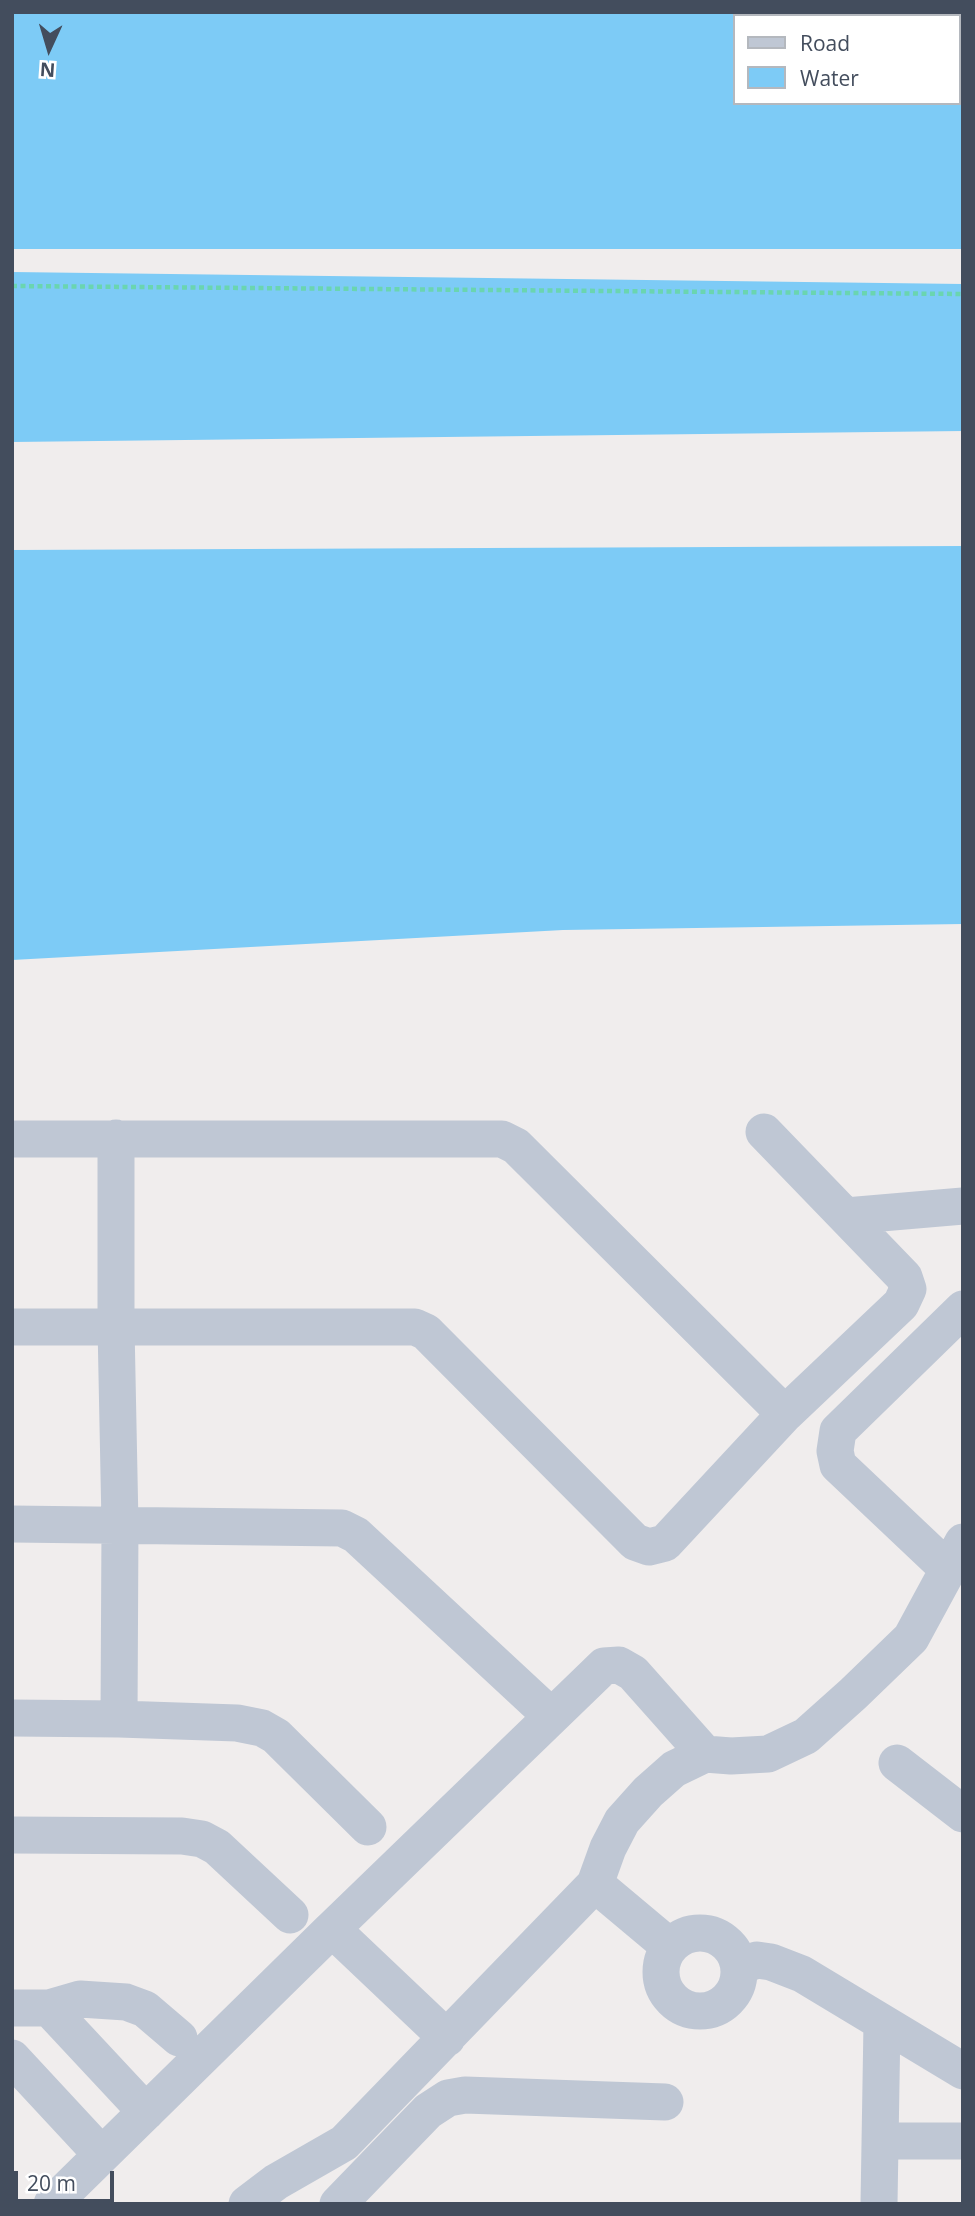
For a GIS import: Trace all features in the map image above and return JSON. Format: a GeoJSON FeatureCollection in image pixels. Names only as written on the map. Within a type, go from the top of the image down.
{"type":"FeatureCollection","features":[{"type":"Feature","properties":{"kind":"street"},"geometry":{"type":"LineString","coordinates":[[12,1327],[415,1327],[426,1332],[635,1542],[649,1547],[665,1543],[785,1414],[901,1304],[908,1289],[904,1277],[764,1132]]}},
{"type":"Feature","properties":{"kind":"street"},"geometry":{"type":"LineString","coordinates":[[116,1138],[120,1524],[118,1719]]}},
{"type":"Feature","properties":{"kind":"street"},"geometry":{"type":"LineString","coordinates":[[12,1139],[502,1139],[516,1146],[785,1414]]}},
{"type":"Feature","properties":{"kind":"street"},"geometry":{"type":"LineString","coordinates":[[846,1216],[963,1206]]}},
{"type":"Feature","properties":{"kind":"street"},"geometry":{"type":"LineString","coordinates":[[247,2204],[276,2182],[344,2144],[595,1884],[608,1848],[622,1821],[648,1792],[674,1769],[705,1754],[768,1754],[806,1737],[911,1638],[956,1556],[838,1465],[835,1451],[838,1431],[963,1309]]}},
{"type":"Feature","properties":{"kind":"street"},"geometry":{"type":"LineString","coordinates":[[12,1524],[342,1528],[356,1535],[551,1716]]}},
{"type":"Feature","properties":{"kind":"street"},"geometry":{"type":"LineString","coordinates":[[52,2204],[604,1666],[619,1665],[633,1673],[705,1754]]}},
{"type":"Feature","properties":{"kind":"street"},"geometry":{"type":"LineString","coordinates":[[12,1718],[237,1723],[262,1728],[276,1736],[368,1827]]}},
{"type":"Feature","properties":{"kind":"street"},"geometry":{"type":"LineString","coordinates":[[897,1763],[963,1814]]}},
{"type":"Feature","properties":{"kind":"street"},"geometry":{"type":"LineString","coordinates":[[12,1835],[182,1836],[202,1839],[217,1847],[290,1915]]}},
{"type":"Feature","properties":{"kind":"street"},"geometry":{"type":"LineString","coordinates":[[595,1884],[669,1946]]}},
{"type":"Feature","properties":{"kind":"street"},"geometry":{"type":"LineString","coordinates":[[332,1929],[447,2038]]}},
{"type":"Feature","properties":{"kind":"street"},"geometry":{"type":"LineString","coordinates":[[710,1933],[730,1945],[740,1966],[737,1988],[722,2005],[700,2012],[678,2006],[664,1989],[660,1967],[669,1946],[688,1934],[710,1933]]}},
{"type":"Feature","properties":{"kind":"street"},"geometry":{"type":"LineString","coordinates":[[740,1966],[757,1960],[771,1962],[802,1974],[963,2071]]}},
{"type":"Feature","properties":{"kind":"street"},"geometry":{"type":"LineString","coordinates":[[12,2008],[49,2008],[79,1999],[126,2002],[145,2009],[179,2038]]}},
{"type":"Feature","properties":{"kind":"street"},"geometry":{"type":"LineString","coordinates":[[49,2008],[146,2112]]}},
{"type":"Feature","properties":{"kind":"street"},"geometry":{"type":"LineString","coordinates":[[879,2204],[882,2024]]}},
{"type":"Feature","properties":{"kind":"street"},"geometry":{"type":"LineString","coordinates":[[12,2058],[102,2155]]}},
{"type":"Feature","properties":{"kind":"street"},"geometry":{"type":"LineString","coordinates":[[338,2204],[428,2111],[448,2098],[465,2095],[665,2102]]}},
{"type":"Feature","properties":{"kind":"street"},"geometry":{"type":"LineString","coordinates":[[880,2141],[963,2141]]}},
{"type":"Feature","properties":{"kind":"path"},"geometry":{"type":"LineString","coordinates":[[12,286],[963,294]]}},
{"type":"Feature","properties":{"kind":"water"},"geometry":{"type":"Polygon","coordinates":[[[12,12],[963,12],[963,249],[12,249],[12,12]]]}},
{"type":"Feature","properties":{"kind":"water"},"geometry":{"type":"Polygon","coordinates":[[[12,272],[963,284],[963,431],[12,442],[12,272]]]}},
{"type":"Feature","properties":{"kind":"water"},"geometry":{"type":"Polygon","coordinates":[[[963,546],[963,924],[563,930],[12,960],[12,550],[963,546]]]}}]}
